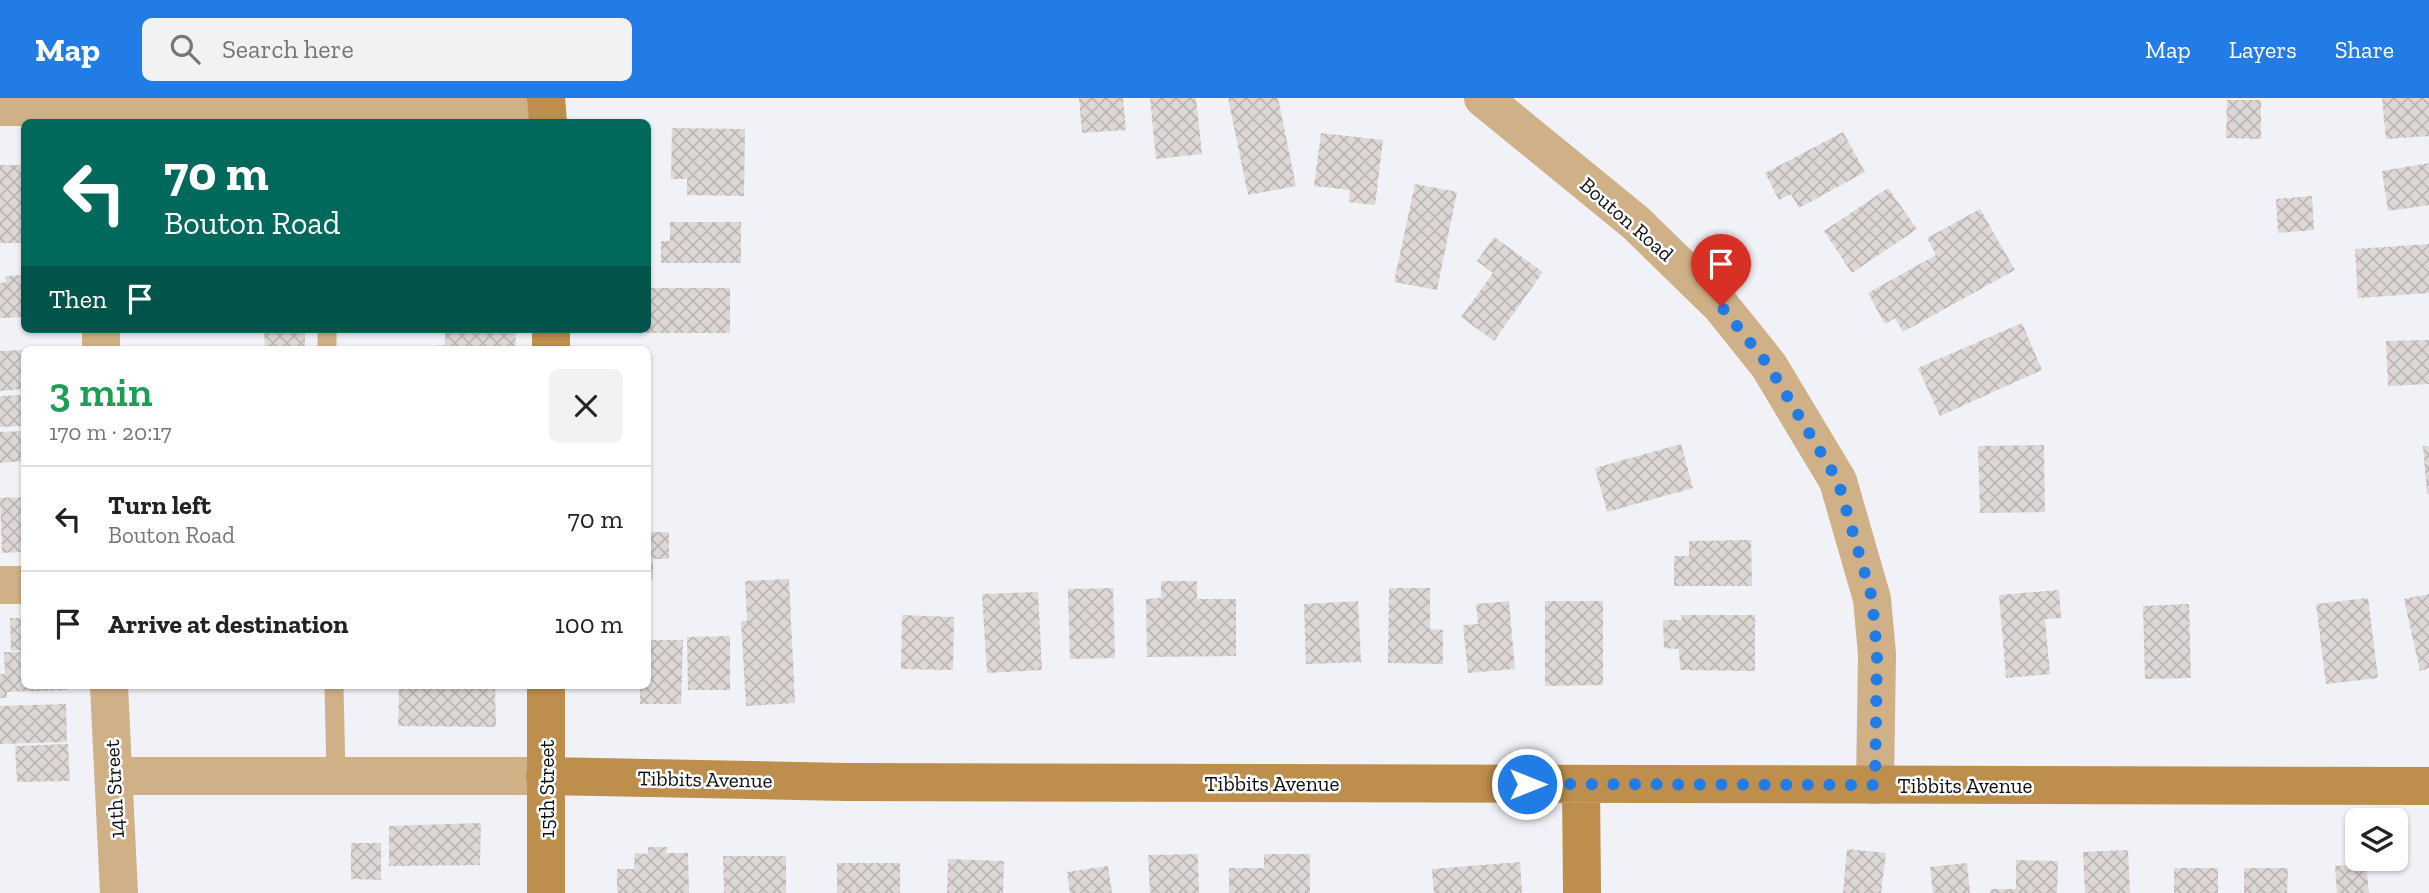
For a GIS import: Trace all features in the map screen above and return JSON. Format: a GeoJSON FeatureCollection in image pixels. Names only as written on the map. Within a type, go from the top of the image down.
{"type":"FeatureCollection","features":[{"type":"Feature","properties":{"kind":"street","name":"Bouton Road"},"geometry":{"type":"LineString","coordinates":[[1483,98],[1636,223],[1721,306],[1769,366],[1838,481],[1872,598],[1877,654],[1875,785]]}},
{"type":"Feature","properties":{"kind":"street"},"geometry":{"type":"LineString","coordinates":[[0,107],[99,115],[318,116],[547,110]]}},
{"type":"Feature","properties":{"kind":"street"},"geometry":{"type":"LineString","coordinates":[[0,585],[21,585]]}},
{"type":"Feature","properties":{"kind":"street","name":"14th Street"},"geometry":{"type":"LineString","coordinates":[[109,689],[119,893]]}},
{"type":"Feature","properties":{"kind":"street","name":"15th Street"},"geometry":{"type":"LineString","coordinates":[[546,689],[546,893]]}},
{"type":"Feature","properties":{"kind":"street","name":"Tibbits Avenue"},"geometry":{"type":"LineString","coordinates":[[114,776],[545,776],[860,782],[2429,786]]}},
{"type":"Feature","properties":{"kind":"street"},"geometry":{"type":"LineString","coordinates":[[1581,784],[1582,893]]}},
{"type":"Feature","properties":{"kind":"lane"},"geometry":{"type":"LineString","coordinates":[[334,689],[336,776]]}},
{"type":"Feature","properties":{"kind":"building"},"geometry":{"type":"Polygon","coordinates":[[[1079,98],[1123,98],[1126,130],[1082,133],[1079,98]]]}},
{"type":"Feature","properties":{"kind":"building"},"geometry":{"type":"Polygon","coordinates":[[[1150,98],[1196,98],[1202,154],[1156,159],[1150,98]]]}},
{"type":"Feature","properties":{"kind":"building"},"geometry":{"type":"Polygon","coordinates":[[[1228,98],[1278,98],[1296,186],[1248,195],[1228,98]]]}},
{"type":"Feature","properties":{"kind":"building"},"geometry":{"type":"Polygon","coordinates":[[[2382,98],[2429,98],[2429,136],[2386,139],[2382,98]]]}},
{"type":"Feature","properties":{"kind":"building"},"geometry":{"type":"Polygon","coordinates":[[[2227,100],[2261,100],[2261,139],[2226,138],[2227,100]]]}},
{"type":"Feature","properties":{"kind":"building"},"geometry":{"type":"Polygon","coordinates":[[[672,128],[745,129],[744,196],[687,195],[687,179],[671,179],[672,128]]]}},
{"type":"Feature","properties":{"kind":"building"},"geometry":{"type":"Polygon","coordinates":[[[1843,132],[1865,172],[1799,208],[1791,194],[1779,200],[1765,173],[1843,132]]]}},
{"type":"Feature","properties":{"kind":"building"},"geometry":{"type":"Polygon","coordinates":[[[1321,133],[1383,140],[1375,205],[1349,202],[1350,190],[1314,186],[1321,133]]]}},
{"type":"Feature","properties":{"kind":"building"},"geometry":{"type":"Polygon","coordinates":[[[2429,163],[2429,205],[2388,211],[2382,171],[2429,163]]]}},
{"type":"Feature","properties":{"kind":"building"},"geometry":{"type":"Polygon","coordinates":[[[0,165],[21,165],[21,243],[0,243],[0,165]]]}},
{"type":"Feature","properties":{"kind":"building"},"geometry":{"type":"Polygon","coordinates":[[[1415,184],[1457,192],[1437,290],[1394,282],[1415,184]]]}},
{"type":"Feature","properties":{"kind":"building"},"geometry":{"type":"Polygon","coordinates":[[[1888,188],[1917,229],[1852,273],[1824,231],[1888,188]]]}},
{"type":"Feature","properties":{"kind":"building"},"geometry":{"type":"Polygon","coordinates":[[[2312,196],[2314,230],[2278,233],[2276,199],[2312,196]]]}},
{"type":"Feature","properties":{"kind":"building"},"geometry":{"type":"Polygon","coordinates":[[[1980,209],[2015,270],[1903,332],[1895,318],[1885,324],[1868,293],[1936,255],[1927,238],[1980,209]]]}},
{"type":"Feature","properties":{"kind":"building"},"geometry":{"type":"Polygon","coordinates":[[[670,222],[741,222],[741,263],[661,263],[661,241],[670,241],[670,222]]]}},
{"type":"Feature","properties":{"kind":"building"},"geometry":{"type":"Polygon","coordinates":[[[1494,237],[1543,272],[1494,341],[1461,317],[1493,273],[1477,261],[1494,237]]]}},
{"type":"Feature","properties":{"kind":"building"},"geometry":{"type":"Polygon","coordinates":[[[2429,244],[2429,293],[2358,298],[2355,249],[2429,244]]]}},
{"type":"Feature","properties":{"kind":"building"},"geometry":{"type":"Polygon","coordinates":[[[21,275],[21,317],[0,318],[0,283],[6,282],[5,276],[21,275]]]}},
{"type":"Feature","properties":{"kind":"building"},"geometry":{"type":"Polygon","coordinates":[[[651,288],[730,288],[730,333],[651,333],[651,288]]]}},
{"type":"Feature","properties":{"kind":"building"},"geometry":{"type":"Polygon","coordinates":[[[2022,323],[2042,370],[1940,416],[1918,368],[2022,323]]]}},
{"type":"Feature","properties":{"kind":"building"},"geometry":{"type":"Polygon","coordinates":[[[264,333],[305,333],[305,346],[265,346],[264,333]]]}},
{"type":"Feature","properties":{"kind":"building"},"geometry":{"type":"Polygon","coordinates":[[[445,333],[515,333],[516,346],[433,346],[445,345],[445,333]]]}},
{"type":"Feature","properties":{"kind":"building"},"geometry":{"type":"Polygon","coordinates":[[[2429,340],[2429,384],[2388,386],[2386,341],[2429,340]]]}},
{"type":"Feature","properties":{"kind":"building"},"geometry":{"type":"Polygon","coordinates":[[[21,350],[21,389],[0,391],[0,351],[21,350]]]}},
{"type":"Feature","properties":{"kind":"building"},"geometry":{"type":"Polygon","coordinates":[[[21,395],[21,426],[0,427],[0,396],[21,395]]]}},
{"type":"Feature","properties":{"kind":"building"},"geometry":{"type":"Polygon","coordinates":[[[21,431],[21,461],[0,463],[0,432],[21,431]]]}},
{"type":"Feature","properties":{"kind":"building"},"geometry":{"type":"Polygon","coordinates":[[[1681,444],[1693,488],[1607,512],[1595,468],[1681,444]]]}},
{"type":"Feature","properties":{"kind":"building"},"geometry":{"type":"Polygon","coordinates":[[[2044,445],[2045,512],[1980,513],[1978,446],[2044,445]]]}},
{"type":"Feature","properties":{"kind":"building"},"geometry":{"type":"Polygon","coordinates":[[[2423,446],[2429,446],[2429,494],[2427,494],[2423,446]]]}},
{"type":"Feature","properties":{"kind":"building"},"geometry":{"type":"Polygon","coordinates":[[[21,497],[21,552],[2,553],[0,498],[21,497]]]}},
{"type":"Feature","properties":{"kind":"building"},"geometry":{"type":"Polygon","coordinates":[[[651,532],[669,532],[669,559],[653,559],[653,579],[651,532]]]}},
{"type":"Feature","properties":{"kind":"building"},"geometry":{"type":"Polygon","coordinates":[[[1751,540],[1752,586],[1674,586],[1674,556],[1689,556],[1689,541],[1751,540]]]}},
{"type":"Feature","properties":{"kind":"building"},"geometry":{"type":"Polygon","coordinates":[[[789,579],[795,703],[746,706],[741,621],[747,621],[745,581],[789,579]]]}},
{"type":"Feature","properties":{"kind":"building"},"geometry":{"type":"Polygon","coordinates":[[[1161,581],[1197,581],[1197,599],[1236,599],[1236,656],[1147,657],[1146,599],[1161,598],[1161,581]]]}},
{"type":"Feature","properties":{"kind":"building"},"geometry":{"type":"Polygon","coordinates":[[[1113,588],[1115,658],[1070,659],[1068,589],[1113,588]]]}},
{"type":"Feature","properties":{"kind":"building"},"geometry":{"type":"Polygon","coordinates":[[[1389,588],[1430,588],[1430,629],[1443,630],[1443,664],[1388,663],[1389,588]]]}},
{"type":"Feature","properties":{"kind":"building"},"geometry":{"type":"Polygon","coordinates":[[[2059,590],[2061,618],[2045,619],[2050,674],[2006,678],[1999,595],[2059,590]]]}},
{"type":"Feature","properties":{"kind":"building"},"geometry":{"type":"Polygon","coordinates":[[[1038,592],[1042,670],[987,673],[982,594],[1038,592]]]}},
{"type":"Feature","properties":{"kind":"building"},"geometry":{"type":"Polygon","coordinates":[[[2429,594],[2429,668],[2420,671],[2404,599],[2429,594]]]}},
{"type":"Feature","properties":{"kind":"building"},"geometry":{"type":"Polygon","coordinates":[[[2368,598],[2378,678],[2326,684],[2316,604],[2368,598]]]}},
{"type":"Feature","properties":{"kind":"building"},"geometry":{"type":"Polygon","coordinates":[[[1358,601],[1361,662],[1306,664],[1304,604],[1358,601]]]}},
{"type":"Feature","properties":{"kind":"building"},"geometry":{"type":"Polygon","coordinates":[[[1509,601],[1515,669],[1468,673],[1463,625],[1478,624],[1476,604],[1509,601]]]}},
{"type":"Feature","properties":{"kind":"building"},"geometry":{"type":"Polygon","coordinates":[[[1545,601],[1603,601],[1603,685],[1545,686],[1545,601]]]}},
{"type":"Feature","properties":{"kind":"building"},"geometry":{"type":"Polygon","coordinates":[[[2189,604],[2191,678],[2145,679],[2143,606],[2189,604]]]}},
{"type":"Feature","properties":{"kind":"building"},"geometry":{"type":"Polygon","coordinates":[[[902,615],[954,617],[953,670],[901,669],[902,615]]]}},
{"type":"Feature","properties":{"kind":"building"},"geometry":{"type":"Polygon","coordinates":[[[1681,615],[1755,615],[1755,671],[1680,670],[1679,649],[1664,648],[1663,620],[1682,620],[1681,615]]]}},
{"type":"Feature","properties":{"kind":"building"},"geometry":{"type":"Polygon","coordinates":[[[10,618],[21,618],[21,650],[11,651],[10,618]]]}},
{"type":"Feature","properties":{"kind":"building"},"geometry":{"type":"Polygon","coordinates":[[[730,636],[730,690],[688,690],[687,637],[730,636]]]}},
{"type":"Feature","properties":{"kind":"building"},"geometry":{"type":"Polygon","coordinates":[[[651,640],[683,640],[681,704],[640,704],[640,689],[651,689],[651,640]]]}},
{"type":"Feature","properties":{"kind":"building"},"geometry":{"type":"Polygon","coordinates":[[[4,652],[21,652],[21,689],[67,690],[7,692],[7,698],[0,698],[0,674],[5,674],[4,652]]]}},
{"type":"Feature","properties":{"kind":"building"},"geometry":{"type":"Polygon","coordinates":[[[399,689],[495,689],[496,727],[398,726],[399,689]]]}},
{"type":"Feature","properties":{"kind":"building"},"geometry":{"type":"Polygon","coordinates":[[[66,704],[67,742],[0,744],[0,706],[66,704]]]}},
{"type":"Feature","properties":{"kind":"building"},"geometry":{"type":"Polygon","coordinates":[[[68,744],[70,781],[17,782],[15,746],[68,744]]]}},
{"type":"Feature","properties":{"kind":"building"},"geometry":{"type":"Polygon","coordinates":[[[481,823],[480,865],[389,866],[389,826],[481,823]]]}},
{"type":"Feature","properties":{"kind":"building"},"geometry":{"type":"Polygon","coordinates":[[[351,843],[381,843],[381,880],[351,879],[351,843]]]}},
{"type":"Feature","properties":{"kind":"building"},"geometry":{"type":"Polygon","coordinates":[[[648,847],[667,847],[666,853],[688,853],[689,893],[617,893],[617,869],[634,869],[635,853],[648,854],[648,847]]]}},
{"type":"Feature","properties":{"kind":"building"},"geometry":{"type":"Polygon","coordinates":[[[1847,849],[1886,853],[1881,893],[1843,893],[1847,849]]]}},
{"type":"Feature","properties":{"kind":"building"},"geometry":{"type":"Polygon","coordinates":[[[2128,850],[2130,893],[2085,893],[2083,852],[2128,850]]]}},
{"type":"Feature","properties":{"kind":"building"},"geometry":{"type":"Polygon","coordinates":[[[1198,854],[1199,893],[1150,893],[1148,855],[1198,854]]]}},
{"type":"Feature","properties":{"kind":"building"},"geometry":{"type":"Polygon","coordinates":[[[1264,854],[1310,854],[1310,893],[1229,893],[1229,868],[1264,868],[1264,854]]]}},
{"type":"Feature","properties":{"kind":"building"},"geometry":{"type":"Polygon","coordinates":[[[723,856],[786,856],[786,893],[724,893],[723,856]]]}},
{"type":"Feature","properties":{"kind":"building"},"geometry":{"type":"Polygon","coordinates":[[[948,859],[1004,861],[1003,893],[947,893],[948,859]]]}},
{"type":"Feature","properties":{"kind":"building"},"geometry":{"type":"Polygon","coordinates":[[[2016,860],[2058,861],[2057,893],[1990,893],[1991,889],[2016,889],[2016,860]]]}},
{"type":"Feature","properties":{"kind":"building"},"geometry":{"type":"Polygon","coordinates":[[[1520,862],[1522,893],[1434,893],[1432,869],[1520,862]]]}},
{"type":"Feature","properties":{"kind":"building"},"geometry":{"type":"Polygon","coordinates":[[[837,863],[900,863],[900,893],[837,893],[837,863]]]}},
{"type":"Feature","properties":{"kind":"building"},"geometry":{"type":"Polygon","coordinates":[[[1967,863],[1970,893],[1933,893],[1930,867],[1967,863]]]}},
{"type":"Feature","properties":{"kind":"building"},"geometry":{"type":"Polygon","coordinates":[[[2345,865],[2345,871],[2367,871],[2369,893],[2337,893],[2335,866],[2345,865]]]}},
{"type":"Feature","properties":{"kind":"building"},"geometry":{"type":"Polygon","coordinates":[[[1108,866],[1112,893],[1070,893],[1067,872],[1108,866]]]}},
{"type":"Feature","properties":{"kind":"building"},"geometry":{"type":"Polygon","coordinates":[[[2174,868],[2218,868],[2218,893],[2174,893],[2174,868]]]}},
{"type":"Feature","properties":{"kind":"building"},"geometry":{"type":"Polygon","coordinates":[[[2244,868],[2288,868],[2287,893],[2244,893],[2244,868]]]}},
{"type":"Feature","properties":{"kind":"route"},"geometry":{"type":"LineString","coordinates":[[1527,784],[1875,785],[1877,654],[1872,598],[1838,481],[1769,366],[1721,306]]}}]}
